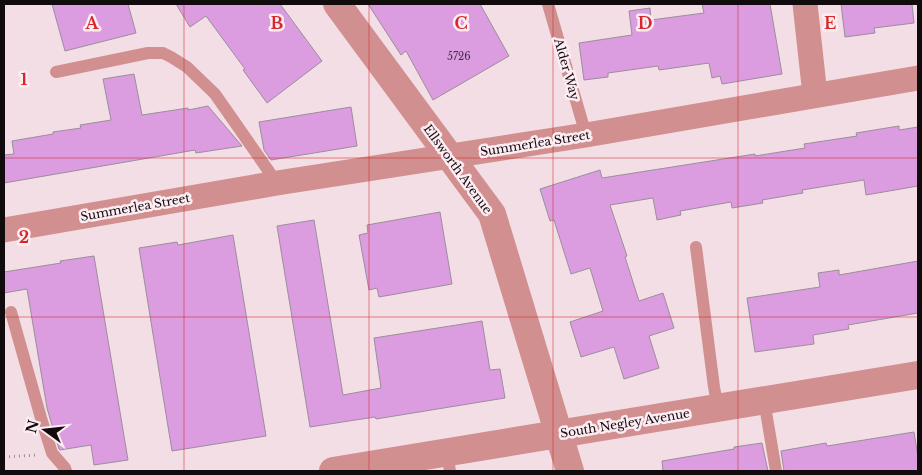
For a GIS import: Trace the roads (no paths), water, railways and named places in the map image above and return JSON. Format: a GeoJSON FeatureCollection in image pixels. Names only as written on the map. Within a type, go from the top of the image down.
{"type":"FeatureCollection","features":[{"type":"Feature","properties":{"kind":"street","name":"Ellsworth Avenue"},"geometry":{"type":"LineString","coordinates":[[337,4],[492,214],[570,471]]}},
{"type":"Feature","properties":{"kind":"street"},"geometry":{"type":"LineString","coordinates":[[805,4],[815,95]]}},
{"type":"Feature","properties":{"kind":"street","name":"Summerlea Street"},"geometry":{"type":"LineString","coordinates":[[4,230],[277,183],[586,135],[918,78]]}},
{"type":"Feature","properties":{"kind":"street","name":"South Negley Avenue"},"geometry":{"type":"LineString","coordinates":[[333,471],[449,462],[558,434],[918,375]]}},
{"type":"Feature","properties":{"kind":"lane","name":"Alder Way"},"geometry":{"type":"LineString","coordinates":[[548,4],[586,135]]}},
{"type":"Feature","properties":{"kind":"lane"},"geometry":{"type":"LineString","coordinates":[[56,72],[154,53],[163,53],[171,56],[187,67],[215,94],[277,183]]}},
{"type":"Feature","properties":{"kind":"lane"},"geometry":{"type":"LineString","coordinates":[[696,247],[718,408]]}},
{"type":"Feature","properties":{"kind":"lane"},"geometry":{"type":"LineString","coordinates":[[11,312],[52,453],[66,471]]}},
{"type":"Feature","properties":{"kind":"lane"},"geometry":{"type":"LineString","coordinates":[[764,400],[776,471]]}}]}
